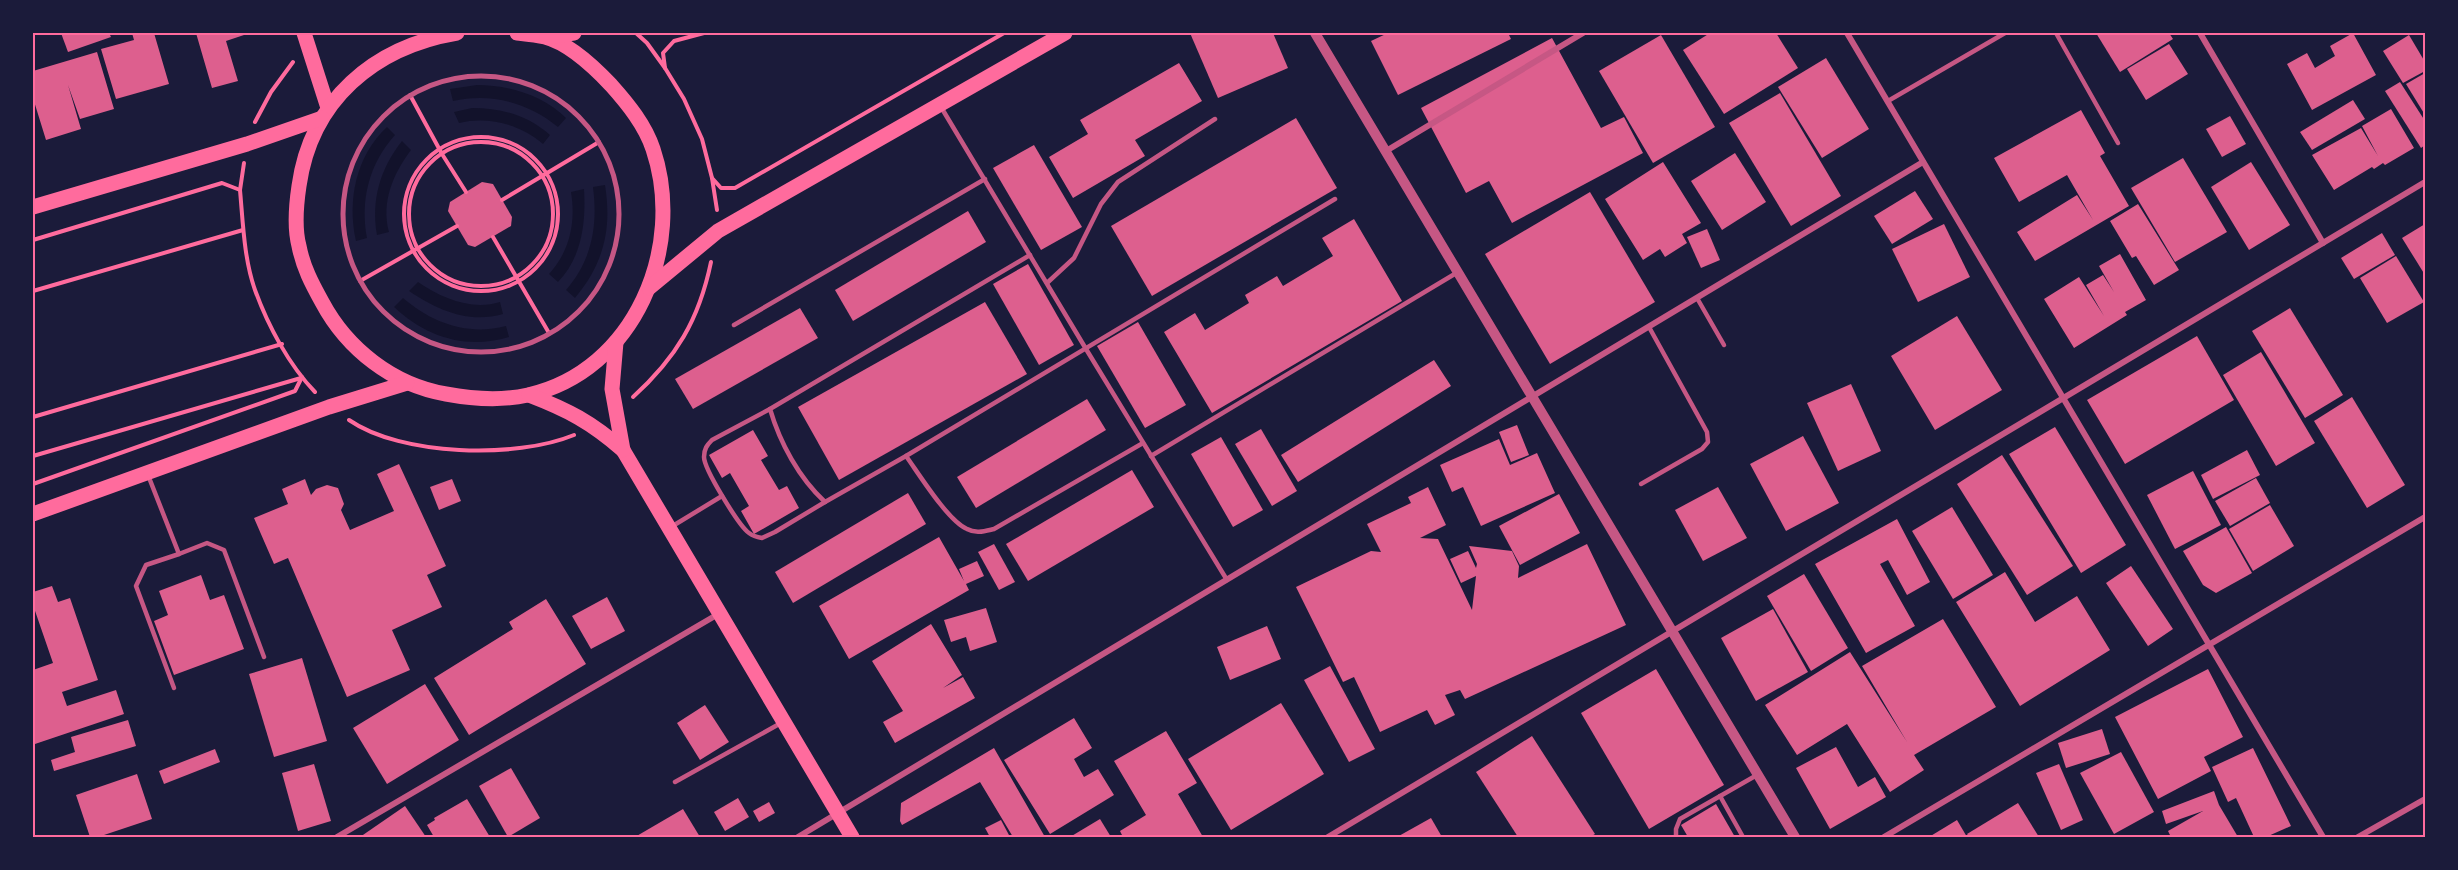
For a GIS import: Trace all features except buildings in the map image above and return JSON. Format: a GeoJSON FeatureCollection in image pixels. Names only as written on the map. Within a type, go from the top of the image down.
{"type":"FeatureCollection","features":[{"type":"Feature","properties":{"kind":"main road"},"geometry":{"type":"LineString","coordinates":[[304,33],[325,113]]}},
{"type":"Feature","properties":{"kind":"main road"},"geometry":{"type":"LineString","coordinates":[[457,33],[427,38],[382,59],[358,76],[341,92],[325,113],[308,146],[300,177],[296,212],[298,244],[308,277],[332,321],[366,357],[407,383],[435,392],[466,398],[529,395],[562,382],[588,366],[616,342],[635,316],[650,288],[663,237],[664,192],[653,147],[631,107],[600,74],[580,57],[547,37]]}},
{"type":"Feature","properties":{"kind":"main road"},"geometry":{"type":"LineString","coordinates":[[517,33],[547,37],[574,33]]}},
{"type":"Feature","properties":{"kind":"main road"},"geometry":{"type":"LineString","coordinates":[[650,288],[718,231],[1065,33]]}},
{"type":"Feature","properties":{"kind":"main road"},"geometry":{"type":"LineString","coordinates":[[33,207],[247,144],[325,113]]}},
{"type":"Feature","properties":{"kind":"main road"},"geometry":{"type":"LineString","coordinates":[[616,342],[612,389],[623,450]]}},
{"type":"Feature","properties":{"kind":"main road"},"geometry":{"type":"LineString","coordinates":[[33,514],[329,407],[407,383]]}},
{"type":"Feature","properties":{"kind":"main road"},"geometry":{"type":"LineString","coordinates":[[529,395],[568,410],[595,426],[623,450],[852,837]]}},
{"type":"Feature","properties":{"kind":"street"},"geometry":{"type":"LineString","coordinates":[[1315,33],[1795,837]]}},
{"type":"Feature","properties":{"kind":"street"},"geometry":{"type":"LineString","coordinates":[[1386,151],[1583,33]]}},
{"type":"Feature","properties":{"kind":"street"},"geometry":{"type":"LineString","coordinates":[[1847,33],[2323,837]]}},
{"type":"Feature","properties":{"kind":"street"},"geometry":{"type":"LineString","coordinates":[[2200,33],[2323,243]]}},
{"type":"Feature","properties":{"kind":"street"},"geometry":{"type":"LineString","coordinates":[[470,77],[503,78],[535,87],[564,103],[589,126],[606,154],[617,186],[620,219],[614,252],[602,282],[565,325],[525,344],[492,351],[459,350],[427,341],[398,325],[374,302],[360,281],[345,242],[342,209],[348,176],[361,146],[381,119],[410,95],[437,83],[470,77]]}},
{"type":"Feature","properties":{"kind":"street"},"geometry":{"type":"LineString","coordinates":[[798,837],[1923,162]]}},
{"type":"Feature","properties":{"kind":"street"},"geometry":{"type":"LineString","coordinates":[[1328,837],[2425,182]]}},
{"type":"Feature","properties":{"kind":"street"},"geometry":{"type":"LineString","coordinates":[[1884,837],[2425,517]]}},
{"type":"Feature","properties":{"kind":"street"},"geometry":{"type":"LineString","coordinates":[[338,837],[720,614]]}},
{"type":"Feature","properties":{"kind":"street"},"geometry":{"type":"LineString","coordinates":[[2358,837],[2425,799]]}},
{"type":"Feature","properties":{"kind":"lane"},"geometry":{"type":"LineString","coordinates":[[1888,101],[2005,33]]}},
{"type":"Feature","properties":{"kind":"lane"},"geometry":{"type":"LineString","coordinates":[[2056,33],[2118,143]]}},
{"type":"Feature","properties":{"kind":"lane"},"geometry":{"type":"LineString","coordinates":[[940,104],[1227,580]]}},
{"type":"Feature","properties":{"kind":"lane"},"geometry":{"type":"LineString","coordinates":[[1047,283],[1074,258],[1101,204],[1118,182],[1215,119]]}},
{"type":"Feature","properties":{"kind":"lane"},"geometry":{"type":"LineString","coordinates":[[734,326],[985,179]]}},
{"type":"Feature","properties":{"kind":"lane"},"geometry":{"type":"LineString","coordinates":[[1030,255],[770,409],[712,440],[706,446],[704,455],[706,467],[722,496],[747,532],[762,538],[775,532],[1335,199]]}},
{"type":"Feature","properties":{"kind":"lane"},"geometry":{"type":"LineString","coordinates":[[1151,456],[1458,272]]}},
{"type":"Feature","properties":{"kind":"lane"},"geometry":{"type":"LineString","coordinates":[[1697,298],[1724,345]]}},
{"type":"Feature","properties":{"kind":"lane"},"geometry":{"type":"LineString","coordinates":[[1641,484],[1702,449],[1708,442],[1707,432],[1648,327]]}},
{"type":"Feature","properties":{"kind":"lane"},"geometry":{"type":"LineString","coordinates":[[770,409],[779,436],[810,488],[825,502]]}},
{"type":"Feature","properties":{"kind":"lane"},"geometry":{"type":"LineString","coordinates":[[906,456],[951,516],[966,529],[980,533],[994,529],[1143,443]]}},
{"type":"Feature","properties":{"kind":"lane"},"geometry":{"type":"LineString","coordinates":[[147,473],[179,554]]}},
{"type":"Feature","properties":{"kind":"lane"},"geometry":{"type":"LineString","coordinates":[[669,528],[722,496]]}},
{"type":"Feature","properties":{"kind":"lane"},"geometry":{"type":"LineString","coordinates":[[174,688],[136,586],[146,565],[207,543],[224,550],[264,657]]}},
{"type":"Feature","properties":{"kind":"lane"},"geometry":{"type":"LineString","coordinates":[[675,782],[784,721]]}},
{"type":"Feature","properties":{"kind":"lane"},"geometry":{"type":"LineString","coordinates":[[1676,837],[1680,819],[1758,775]]}},
{"type":"Feature","properties":{"kind":"lane"},"geometry":{"type":"LineString","coordinates":[[1720,796],[1743,837]]}},
{"type":"Feature","properties":{"kind":"path"},"geometry":{"type":"LineString","coordinates":[[636,33],[647,43],[684,99],[702,139],[712,178],[721,188],[735,188],[1004,33]]}},
{"type":"Feature","properties":{"kind":"path"},"geometry":{"type":"LineString","coordinates":[[665,68],[663,53],[674,41],[704,33]]}},
{"type":"Feature","properties":{"kind":"path"},"geometry":{"type":"LineString","coordinates":[[302,377],[282,344],[255,289],[243,230],[240,190],[247,144],[254,123],[271,92],[292,64],[309,48]]}},
{"type":"Feature","properties":{"kind":"path"},"geometry":{"type":"LineString","coordinates":[[410,95],[440,152],[466,192]]}},
{"type":"Feature","properties":{"kind":"path"},"geometry":{"type":"LineString","coordinates":[[475,142],[492,143],[510,147],[525,156],[545,175],[557,198],[559,217],[556,235],[548,252],[537,267],[517,279],[488,291],[469,290],[451,285],[435,276],[421,263],[410,229],[409,211],[418,178],[440,152],[475,142]]}},
{"type":"Feature","properties":{"kind":"path"},"geometry":{"type":"LineString","coordinates":[[502,200],[599,142]]}},
{"type":"Feature","properties":{"kind":"path"},"geometry":{"type":"LineString","coordinates":[[33,240],[222,183],[240,190]]}},
{"type":"Feature","properties":{"kind":"path"},"geometry":{"type":"LineString","coordinates":[[360,281],[457,226]]}},
{"type":"Feature","properties":{"kind":"path"},"geometry":{"type":"LineString","coordinates":[[33,291],[243,230]]}},
{"type":"Feature","properties":{"kind":"path"},"geometry":{"type":"LineString","coordinates":[[493,237],[549,333]]}},
{"type":"Feature","properties":{"kind":"path"},"geometry":{"type":"LineString","coordinates":[[33,417],[282,344]]}},
{"type":"Feature","properties":{"kind":"path"},"geometry":{"type":"LineString","coordinates":[[33,456],[302,377]]}},
{"type":"Feature","properties":{"kind":"path"},"geometry":{"type":"LineString","coordinates":[[33,483],[295,391],[302,377]]}},
{"type":"Feature","properties":{"kind":"shaded area"},"geometry":{"type":"Polygon","coordinates":[[[477,85],[513,89],[536,97],[566,118],[558,127],[535,112],[509,102],[481,98],[453,101],[450,89],[477,85]]]}},
{"type":"Feature","properties":{"kind":"shaded area"},"geometry":{"type":"Polygon","coordinates":[[[472,108],[494,109],[514,114],[532,122],[550,135],[543,144],[524,131],[503,123],[470,121],[459,123],[454,112],[472,108]]]}},
{"type":"Feature","properties":{"kind":"shaded area"},"geometry":{"type":"Polygon","coordinates":[[[387,127],[395,135],[379,158],[369,183],[365,210],[367,238],[356,241],[353,210],[356,180],[368,151],[387,127]]]}},
{"type":"Feature","properties":{"kind":"shaded area"},"geometry":{"type":"Polygon","coordinates":[[[402,141],[411,150],[390,189],[387,210],[389,232],[377,235],[375,209],[379,185],[388,163],[402,141]]]}},
{"type":"Feature","properties":{"kind":"shaded area"},"geometry":{"type":"Polygon","coordinates":[[[605,185],[607,216],[604,245],[593,272],[575,298],[566,290],[582,267],[591,242],[595,215],[593,187],[605,185]]]}},
{"type":"Feature","properties":{"kind":"shaded area"},"geometry":{"type":"Polygon","coordinates":[[[584,189],[581,239],[572,262],[558,282],[549,274],[562,256],[570,236],[573,214],[571,192],[584,189]]]}},
{"type":"Feature","properties":{"kind":"shaded area"},"geometry":{"type":"Polygon","coordinates":[[[418,282],[447,298],[468,304],[500,302],[503,314],[478,317],[442,309],[409,291],[418,282]]]}},
{"type":"Feature","properties":{"kind":"shaded area"},"geometry":{"type":"Polygon","coordinates":[[[403,298],[426,314],[451,325],[478,329],[506,326],[509,337],[477,342],[447,338],[433,333],[419,326],[394,307],[403,298]]]}}]}
